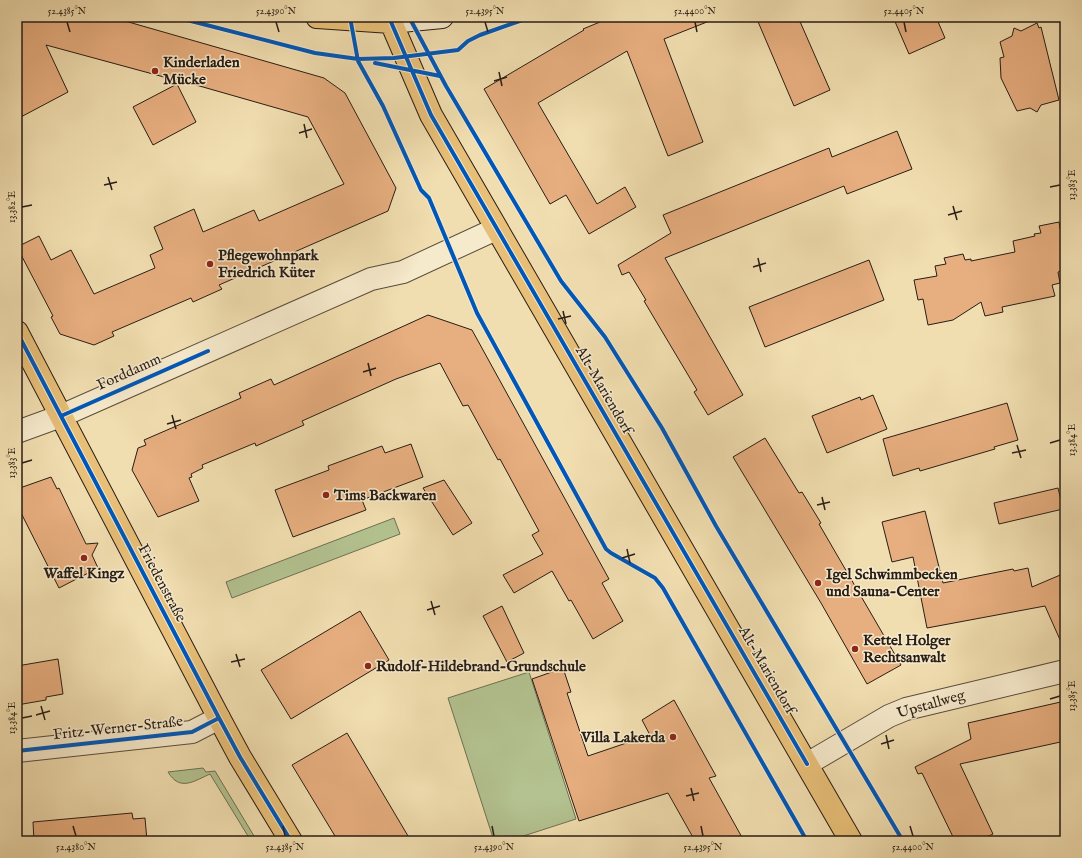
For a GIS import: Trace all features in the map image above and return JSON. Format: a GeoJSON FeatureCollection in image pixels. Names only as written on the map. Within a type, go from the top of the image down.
{"type":"FeatureCollection","features":[{"type":"Feature","properties":{"kind":"main road"},"geometry":{"type":"LineString","coordinates":[[316,17],[390,22]]}},
{"type":"Feature","properties":{"kind":"main road","name":"Alt-Mariendorf"},"geometry":{"type":"LineString","coordinates":[[390,22],[431,115],[852,841]]}},
{"type":"Feature","properties":{"kind":"main road","name":"Friedenstraße"},"geometry":{"type":"LineString","coordinates":[[17,332],[219,718],[240,757],[291,841]]}},
{"type":"Feature","properties":{"kind":"street"},"geometry":{"type":"LineString","coordinates":[[390,22],[442,17]]}},
{"type":"Feature","properties":{"kind":"street","name":"Forddamm"},"geometry":{"type":"LineString","coordinates":[[17,432],[61,416],[371,279],[403,272],[496,229]]}},
{"type":"Feature","properties":{"kind":"street","name":"Upstallweg"},"geometry":{"type":"LineString","coordinates":[[807,764],[888,716],[906,709],[1065,671]]}},
{"type":"Feature","properties":{"kind":"street","name":"Fritz-Werner-Straße"},"geometry":{"type":"LineString","coordinates":[[17,751],[192,732],[219,718]]}},
{"type":"Feature","properties":{"kind":"green space"},"geometry":{"type":"Polygon","coordinates":[[[394,518],[400,534],[232,598],[226,582],[394,518]]]}},
{"type":"Feature","properties":{"kind":"green space"},"geometry":{"type":"Polygon","coordinates":[[[529,672],[576,819],[508,841],[494,841],[448,698],[529,672]]]}},
{"type":"Feature","properties":{"kind":"green space"},"geometry":{"type":"Polygon","coordinates":[[[203,768],[206,772],[215,771],[257,841],[251,841],[210,774],[193,782],[182,783],[177,782],[168,772],[203,768]]]}},
{"type":"Feature","properties":{"kind":"building"},"geometry":{"type":"Polygon","coordinates":[[[17,17],[111,17],[324,78],[345,93],[396,188],[388,211],[219,285],[222,289],[193,302],[191,298],[112,332],[114,336],[94,345],[60,334],[51,317],[53,316],[17,247],[39,236],[51,260],[71,250],[94,294],[155,268],[150,255],[163,249],[154,227],[194,209],[203,232],[254,210],[259,221],[344,184],[308,117],[175,79],[46,45],[68,92],[17,119],[17,17]]]}},
{"type":"Feature","properties":{"kind":"building"},"geometry":{"type":"Polygon","coordinates":[[[612,17],[717,18],[664,39],[703,142],[668,156],[627,51],[538,103],[597,204],[625,187],[636,207],[589,234],[566,195],[550,204],[484,89],[584,30],[583,29],[612,17]]]}},
{"type":"Feature","properties":{"kind":"building"},"geometry":{"type":"Polygon","coordinates":[[[756,17],[798,17],[830,90],[794,106],[756,17]]]}},
{"type":"Feature","properties":{"kind":"building"},"geometry":{"type":"Polygon","coordinates":[[[893,17],[936,17],[945,38],[909,54],[893,17]]]}},
{"type":"Feature","properties":{"kind":"building"},"geometry":{"type":"Polygon","coordinates":[[[1037,23],[1039,28],[1041,27],[1059,100],[1041,105],[1037,112],[1030,108],[1017,111],[1001,78],[1000,58],[1004,57],[1000,42],[1012,36],[1014,28],[1021,31],[1037,23]]]}},
{"type":"Feature","properties":{"kind":"building"},"geometry":{"type":"Polygon","coordinates":[[[177,84],[196,122],[153,145],[133,107],[177,84]]]}},
{"type":"Feature","properties":{"kind":"building"},"geometry":{"type":"Polygon","coordinates":[[[897,131],[912,169],[847,194],[844,186],[665,258],[743,395],[708,415],[694,392],[697,390],[644,301],[646,300],[629,272],[622,275],[618,265],[671,233],[663,215],[829,148],[832,157],[897,131]]]}},
{"type":"Feature","properties":{"kind":"building"},"geometry":{"type":"Polygon","coordinates":[[[1059,222],[1060,229],[1065,228],[1065,270],[1058,272],[1060,283],[1052,285],[1055,296],[1002,307],[1003,312],[985,316],[981,302],[953,320],[928,325],[923,299],[918,300],[914,280],[937,276],[935,266],[946,264],[944,258],[963,254],[965,260],[971,259],[971,261],[1015,252],[1013,241],[1035,236],[1034,234],[1041,233],[1039,226],[1059,222]]]}},
{"type":"Feature","properties":{"kind":"building"},"geometry":{"type":"Polygon","coordinates":[[[869,260],[884,300],[765,347],[749,307],[869,260]]]}},
{"type":"Feature","properties":{"kind":"building"},"geometry":{"type":"Polygon","coordinates":[[[428,315],[472,330],[609,579],[602,583],[623,621],[593,639],[571,600],[569,601],[552,571],[514,593],[503,575],[543,554],[532,535],[539,531],[500,459],[498,460],[468,405],[463,406],[440,363],[396,379],[302,421],[304,425],[256,446],[255,443],[202,465],[203,468],[191,474],[192,477],[189,478],[199,501],[158,517],[132,470],[138,448],[146,445],[144,440],[241,398],[239,393],[271,379],[274,385],[428,315]]]}},
{"type":"Feature","properties":{"kind":"building"},"geometry":{"type":"Polygon","coordinates":[[[873,395],[887,429],[827,453],[812,416],[860,397],[861,400],[873,395]]]}},
{"type":"Feature","properties":{"kind":"building"},"geometry":{"type":"Polygon","coordinates":[[[1007,403],[1018,440],[994,447],[995,449],[920,471],[919,468],[893,476],[883,439],[1007,403]]]}},
{"type":"Feature","properties":{"kind":"building"},"geometry":{"type":"Polygon","coordinates":[[[765,438],[799,493],[802,492],[821,523],[819,524],[901,665],[867,684],[821,603],[733,457],[765,438]]]}},
{"type":"Feature","properties":{"kind":"building","name":"Tims Backwaren"},"geometry":{"type":"Polygon","coordinates":[[[411,444],[423,477],[362,500],[366,510],[293,537],[275,490],[329,470],[328,466],[382,446],[385,453],[411,444]]]}},
{"type":"Feature","properties":{"kind":"building"},"geometry":{"type":"Polygon","coordinates":[[[51,477],[57,489],[59,488],[86,544],[98,543],[92,555],[98,568],[59,588],[17,505],[17,489],[51,477]]]}},
{"type":"Feature","properties":{"kind":"building"},"geometry":{"type":"Polygon","coordinates":[[[444,480],[472,523],[453,535],[423,488],[444,480]]]}},
{"type":"Feature","properties":{"kind":"building"},"geometry":{"type":"Polygon","coordinates":[[[1058,488],[1063,509],[999,524],[994,503],[1058,488]]]}},
{"type":"Feature","properties":{"kind":"building"},"geometry":{"type":"Polygon","coordinates":[[[925,511],[943,583],[1013,569],[1014,571],[1028,568],[1032,587],[1065,573],[1065,651],[1045,606],[927,628],[913,557],[892,562],[882,522],[925,511]]]}},
{"type":"Feature","properties":{"kind":"building"},"geometry":{"type":"Polygon","coordinates":[[[502,606],[524,653],[507,662],[483,616],[502,606]]]}},
{"type":"Feature","properties":{"kind":"building"},"geometry":{"type":"Polygon","coordinates":[[[360,611],[389,660],[291,719],[261,670],[360,611]]]}},
{"type":"Feature","properties":{"kind":"building"},"geometry":{"type":"Polygon","coordinates":[[[58,659],[63,694],[46,697],[46,700],[17,705],[17,666],[58,659]]]}},
{"type":"Feature","properties":{"kind":"building"},"geometry":{"type":"Polygon","coordinates":[[[563,668],[571,692],[567,693],[588,756],[650,735],[642,720],[674,700],[716,776],[709,778],[744,841],[695,841],[668,793],[579,821],[532,679],[563,668]]]}},
{"type":"Feature","properties":{"kind":"building"},"geometry":{"type":"Polygon","coordinates":[[[1065,701],[1065,741],[960,764],[993,834],[979,841],[955,841],[922,773],[918,774],[915,767],[971,739],[968,723],[1065,701]]]}},
{"type":"Feature","properties":{"kind":"building"},"geometry":{"type":"Polygon","coordinates":[[[347,733],[411,841],[338,841],[292,765],[347,733]]]}},
{"type":"Feature","properties":{"kind":"building"},"geometry":{"type":"Polygon","coordinates":[[[132,813],[133,819],[145,818],[147,841],[34,841],[33,822],[132,813]]]}},
{"type":"Feature","properties":{"kind":"cycle path"},"geometry":{"type":"LineString","coordinates":[[163,17],[187,20],[315,53],[358,59],[394,58],[458,50],[468,41],[480,35],[531,17]]}},
{"type":"Feature","properties":{"kind":"cycle path"},"geometry":{"type":"LineString","coordinates":[[350,17],[358,61],[383,106],[421,190],[429,198],[477,313],[606,549],[655,578],[663,588],[807,841]]}},
{"type":"Feature","properties":{"kind":"cycle path"},"geometry":{"type":"LineString","coordinates":[[409,17],[446,86],[561,281],[605,337],[662,428],[716,526],[903,841]]}},
{"type":"Feature","properties":{"kind":"cycle path"},"geometry":{"type":"LineString","coordinates":[[391,22],[431,115],[807,764]]}},
{"type":"Feature","properties":{"kind":"cycle path"},"geometry":{"type":"LineString","coordinates":[[375,63],[440,76]]}},
{"type":"Feature","properties":{"kind":"cycle path"},"geometry":{"type":"LineString","coordinates":[[17,332],[219,718],[240,757],[291,841]]}},
{"type":"Feature","properties":{"kind":"cycle path"},"geometry":{"type":"LineString","coordinates":[[61,416],[208,351]]}},
{"type":"Feature","properties":{"kind":"cycle path"},"geometry":{"type":"LineString","coordinates":[[17,751],[192,732],[219,718]]}},
{"type":"Feature","properties":{"kind":"place","name":"Kinderladen Mücke"},"geometry":{"type":"Point","coordinates":[155,71]}},
{"type":"Feature","properties":{"kind":"place","name":"Pflegewohnpark Friedrich Küter"},"geometry":{"type":"Point","coordinates":[210,264]}},
{"type":"Feature","properties":{"kind":"place","name":"Tims Backwaren"},"geometry":{"type":"Point","coordinates":[326,495]}},
{"type":"Feature","properties":{"kind":"place","name":"Waffel Kingz"},"geometry":{"type":"Point","coordinates":[84,558]}},
{"type":"Feature","properties":{"kind":"place","name":"Igel Schwimmbecken und Sauna-Center"},"geometry":{"type":"Point","coordinates":[818,583]}},
{"type":"Feature","properties":{"kind":"place","name":"Kettel Holger Rechtsanwalt"},"geometry":{"type":"Point","coordinates":[855,649]}},
{"type":"Feature","properties":{"kind":"place","name":"Rudolf-Hildebrand-Grundschule"},"geometry":{"type":"Point","coordinates":[368,666]}},
{"type":"Feature","properties":{"kind":"place","name":"Villa Lakerda"},"geometry":{"type":"Point","coordinates":[673,737]}}]}
